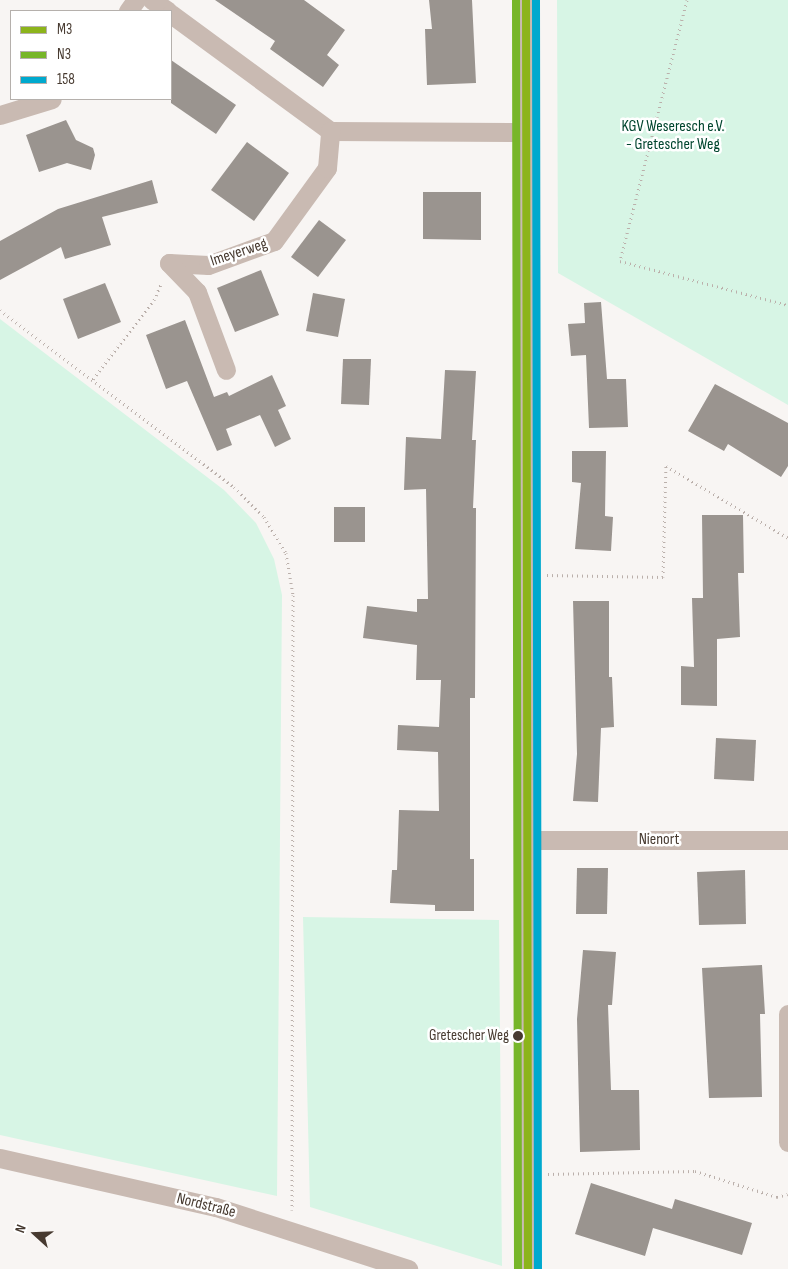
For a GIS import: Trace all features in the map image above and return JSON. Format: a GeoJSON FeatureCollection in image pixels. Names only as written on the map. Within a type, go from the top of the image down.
{"type":"FeatureCollection","features":[{"type":"Feature","properties":{"kind":"street"},"geometry":{"type":"LineString","coordinates":[[152,0],[167,10]]}},
{"type":"Feature","properties":{"kind":"street"},"geometry":{"type":"LineString","coordinates":[[526,0],[530,840],[528,1269]]}},
{"type":"Feature","properties":{"kind":"street"},"geometry":{"type":"LineString","coordinates":[[172,15],[330,131],[526,132]]}},
{"type":"Feature","properties":{"kind":"street"},"geometry":{"type":"LineString","coordinates":[[0,116],[49,100]]}},
{"type":"Feature","properties":{"kind":"street","name":"Imeyerweg"},"geometry":{"type":"LineString","coordinates":[[169,264],[208,265],[274,241],[327,168],[330,131]]}},
{"type":"Feature","properties":{"kind":"street"},"geometry":{"type":"LineString","coordinates":[[169,264],[197,292],[226,370]]}},
{"type":"Feature","properties":{"kind":"street","name":"Nienort"},"geometry":{"type":"LineString","coordinates":[[530,840],[788,840]]}},
{"type":"Feature","properties":{"kind":"street"},"geometry":{"type":"LineString","coordinates":[[788,1014],[788,1142]]}},
{"type":"Feature","properties":{"kind":"street","name":"Nordstraße"},"geometry":{"type":"LineString","coordinates":[[0,1158],[216,1207],[408,1269]]}},
{"type":"Feature","properties":{"kind":"path"},"geometry":{"type":"LineString","coordinates":[[687,0],[620,261],[788,305]]}},
{"type":"Feature","properties":{"kind":"path"},"geometry":{"type":"LineString","coordinates":[[93,379],[154,300],[169,264]]}},
{"type":"Feature","properties":{"kind":"path"},"geometry":{"type":"LineString","coordinates":[[0,310],[234,487],[264,517],[286,553],[293,595],[292,1230]]}},
{"type":"Feature","properties":{"kind":"path"},"geometry":{"type":"LineString","coordinates":[[528,575],[663,577],[666,466],[788,538]]}},
{"type":"Feature","properties":{"kind":"path"},"geometry":{"type":"LineString","coordinates":[[529,1174],[695,1171],[777,1196],[788,1194]]}},
{"type":"Feature","properties":{"kind":"green space","name":"KGV Weseresch e.V. - Gretescher Weg"},"geometry":{"type":"Polygon","coordinates":[[[557,0],[788,0],[788,405],[558,273],[557,0]]]}},
{"type":"Feature","properties":{"kind":"green space"},"geometry":{"type":"Polygon","coordinates":[[[0,319],[224,490],[256,523],[274,559],[282,595],[277,1196],[0,1135],[0,319]]]}},
{"type":"Feature","properties":{"kind":"green space"},"geometry":{"type":"Polygon","coordinates":[[[303,917],[499,920],[502,1266],[310,1207],[303,917]]]}},
{"type":"Feature","properties":{"kind":"building"},"geometry":{"type":"Polygon","coordinates":[[[215,0],[304,0],[345,30],[327,55],[339,65],[323,87],[270,49],[275,41],[215,0]]]}},
{"type":"Feature","properties":{"kind":"building"},"geometry":{"type":"Polygon","coordinates":[[[429,0],[472,0],[476,83],[427,85],[425,29],[432,29],[429,0]]]}},
{"type":"Feature","properties":{"kind":"building"},"geometry":{"type":"Polygon","coordinates":[[[172,61],[236,105],[216,134],[171,103],[172,61]]]}},
{"type":"Feature","properties":{"kind":"building"},"geometry":{"type":"Polygon","coordinates":[[[66,120],[76,140],[93,148],[95,155],[91,170],[67,163],[39,172],[26,135],[66,120]]]}},
{"type":"Feature","properties":{"kind":"building"},"geometry":{"type":"Polygon","coordinates":[[[247,142],[289,173],[254,221],[211,190],[247,142]]]}},
{"type":"Feature","properties":{"kind":"building"},"geometry":{"type":"Polygon","coordinates":[[[152,180],[158,203],[102,217],[111,245],[65,259],[61,247],[0,280],[0,241],[58,209],[152,180]]]}},
{"type":"Feature","properties":{"kind":"building"},"geometry":{"type":"Polygon","coordinates":[[[423,192],[481,192],[481,240],[423,239],[423,192]]]}},
{"type":"Feature","properties":{"kind":"building"},"geometry":{"type":"Polygon","coordinates":[[[319,220],[346,240],[318,277],[291,257],[319,220]]]}},
{"type":"Feature","properties":{"kind":"building"},"geometry":{"type":"Polygon","coordinates":[[[261,270],[279,315],[235,332],[217,288],[261,270]]]}},
{"type":"Feature","properties":{"kind":"building"},"geometry":{"type":"Polygon","coordinates":[[[105,283],[121,322],[78,339],[63,299],[105,283]]]}},
{"type":"Feature","properties":{"kind":"building"},"geometry":{"type":"Polygon","coordinates":[[[313,293],[345,299],[338,337],[306,331],[313,293]]]}},
{"type":"Feature","properties":{"kind":"building"},"geometry":{"type":"Polygon","coordinates":[[[601,302],[607,379],[626,379],[628,427],[589,428],[586,355],[571,356],[568,324],[585,323],[584,303],[601,302]]]}},
{"type":"Feature","properties":{"kind":"building"},"geometry":{"type":"Polygon","coordinates":[[[185,320],[214,397],[227,392],[229,396],[272,375],[286,406],[278,410],[291,439],[275,447],[260,415],[226,429],[232,445],[217,451],[187,381],[166,389],[146,335],[185,320]]]}},
{"type":"Feature","properties":{"kind":"building"},"geometry":{"type":"Polygon","coordinates":[[[343,359],[371,359],[369,405],[341,404],[343,359]]]}},
{"type":"Feature","properties":{"kind":"building"},"geometry":{"type":"Polygon","coordinates":[[[445,370],[476,371],[472,440],[476,440],[473,508],[476,508],[475,698],[470,698],[470,859],[474,859],[474,911],[435,911],[435,905],[390,903],[392,870],[397,870],[399,810],[439,811],[438,752],[397,750],[398,725],[439,727],[441,680],[416,680],[417,645],[363,638],[367,606],[417,612],[417,599],[428,599],[426,489],[404,490],[406,437],[441,439],[445,370]]]}},
{"type":"Feature","properties":{"kind":"building"},"geometry":{"type":"Polygon","coordinates":[[[715,384],[788,423],[788,466],[781,477],[728,444],[724,451],[688,431],[715,384]]]}},
{"type":"Feature","properties":{"kind":"building"},"geometry":{"type":"Polygon","coordinates":[[[572,451],[606,451],[605,516],[613,517],[611,551],[575,549],[581,483],[572,482],[572,451]]]}},
{"type":"Feature","properties":{"kind":"building"},"geometry":{"type":"Polygon","coordinates":[[[334,507],[365,507],[365,542],[334,542],[334,507]]]}},
{"type":"Feature","properties":{"kind":"building"},"geometry":{"type":"Polygon","coordinates":[[[702,515],[743,515],[744,573],[738,573],[740,637],[717,639],[717,706],[681,705],[681,666],[694,667],[692,598],[703,598],[702,515]]]}},
{"type":"Feature","properties":{"kind":"building"},"geometry":{"type":"Polygon","coordinates":[[[573,601],[609,601],[609,677],[612,677],[614,727],[601,728],[598,802],[573,801],[577,754],[573,601]]]}},
{"type":"Feature","properties":{"kind":"building"},"geometry":{"type":"Polygon","coordinates":[[[716,738],[756,740],[754,781],[714,779],[716,738]]]}},
{"type":"Feature","properties":{"kind":"building"},"geometry":{"type":"Polygon","coordinates":[[[577,868],[608,868],[607,914],[576,914],[577,868]]]}},
{"type":"Feature","properties":{"kind":"building"},"geometry":{"type":"Polygon","coordinates":[[[745,870],[746,924],[699,925],[697,872],[745,870]]]}},
{"type":"Feature","properties":{"kind":"building"},"geometry":{"type":"Polygon","coordinates":[[[583,950],[616,952],[612,1005],[608,1005],[611,1090],[639,1090],[640,1150],[580,1152],[577,1019],[583,950]]]}},
{"type":"Feature","properties":{"kind":"building"},"geometry":{"type":"Polygon","coordinates":[[[762,965],[765,1014],[760,1014],[762,1097],[709,1098],[702,968],[762,965]]]}},
{"type":"Feature","properties":{"kind":"building"},"geometry":{"type":"Polygon","coordinates":[[[591,1183],[672,1209],[675,1199],[752,1223],[742,1255],[653,1228],[645,1256],[575,1234],[591,1183]]]}},
{"type":"Feature","properties":{"kind":"transit line","name":"N3"},"geometry":{"type":"LineString","coordinates":[[516,0],[518,1269]]}},
{"type":"Feature","properties":{"kind":"transit line","name":"M3"},"geometry":{"type":"LineString","coordinates":[[526,0],[528,1269]]}},
{"type":"Feature","properties":{"kind":"transit line","name":"158"},"geometry":{"type":"LineString","coordinates":[[536,0],[538,1269]]}},
{"type":"Feature","properties":{"kind":"place","name":"Gretescher Weg"},"geometry":{"type":"Point","coordinates":[518,1036]}}]}
